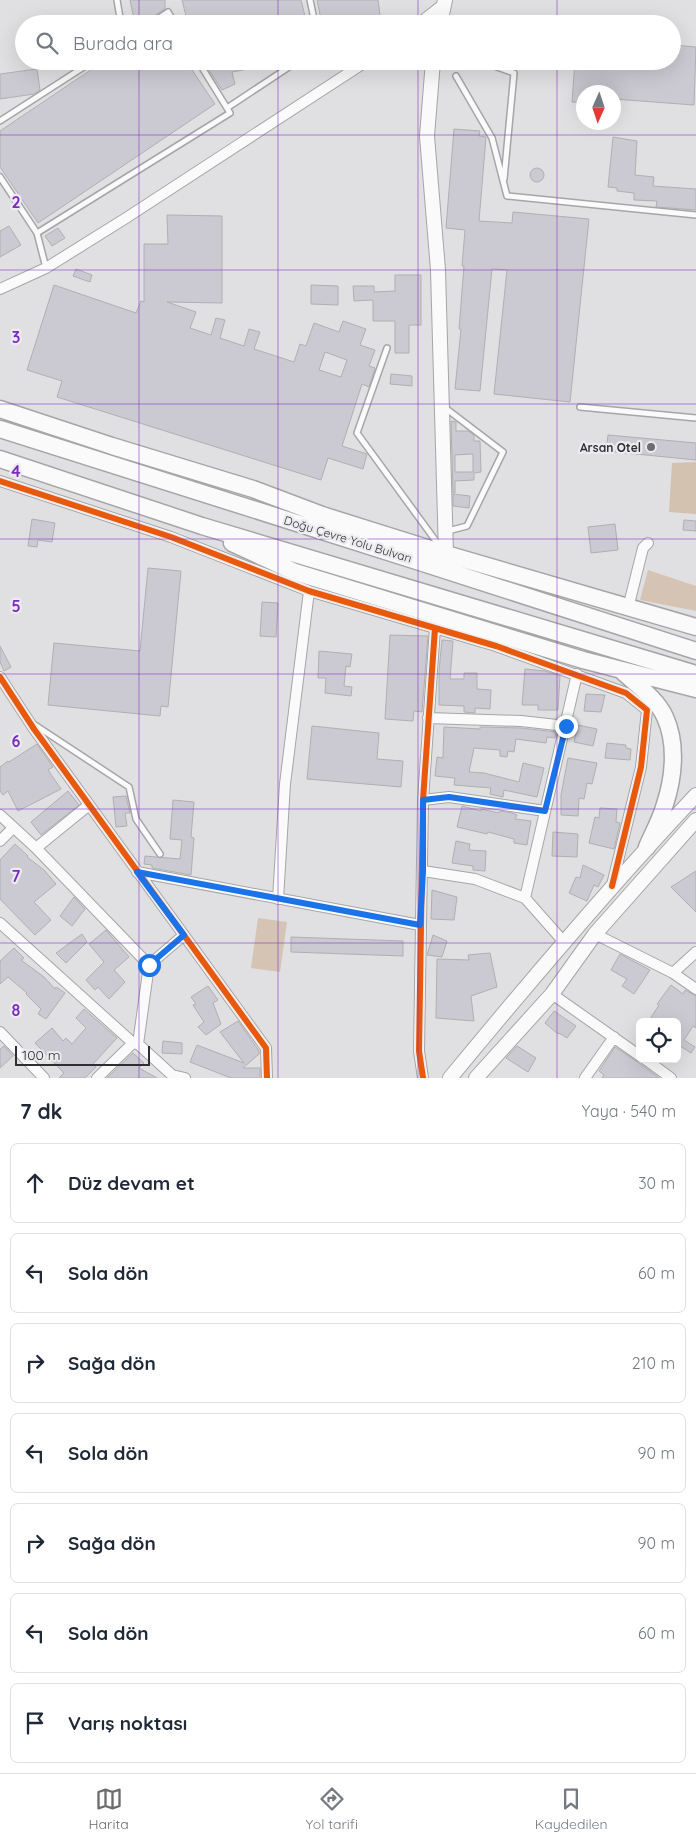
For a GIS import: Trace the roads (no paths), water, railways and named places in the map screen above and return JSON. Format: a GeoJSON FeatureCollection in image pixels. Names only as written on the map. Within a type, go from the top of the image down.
{"type":"FeatureCollection","features":[{"type":"Feature","properties":{"kind":"highway"},"geometry":{"type":"LineString","coordinates":[[0,409],[112,446],[254,489],[322,515],[446,554],[696,627]]}},
{"type":"Feature","properties":{"kind":"highway","name":"Doğu Çevre Yolu Bulvarı"},"geometry":{"type":"LineString","coordinates":[[0,430],[696,651]]}},
{"type":"Feature","properties":{"kind":"highway"},"geometry":{"type":"LineString","coordinates":[[0,459],[202,526],[696,674]]}},
{"type":"Feature","properties":{"kind":"highway"},"geometry":{"type":"LineString","coordinates":[[202,526],[245,550],[295,572],[622,671],[696,689]]}},
{"type":"Feature","properties":{"kind":"highway"},"geometry":{"type":"LineString","coordinates":[[622,671],[648,695],[665,716],[672,738],[673,769],[665,804],[647,846]]}},
{"type":"Feature","properties":{"kind":"main road"},"geometry":{"type":"LineString","coordinates":[[442,15],[445,1]]}},
{"type":"Feature","properties":{"kind":"main road"},"geometry":{"type":"LineString","coordinates":[[432,70],[428,136],[438,270],[446,554]]}},
{"type":"Feature","properties":{"kind":"main road"},"geometry":{"type":"LineString","coordinates":[[450,1078],[563,942],[647,846],[696,795]]}},
{"type":"Feature","properties":{"kind":"main road"},"geometry":{"type":"LineString","coordinates":[[476,1078],[552,994],[595,934],[695,822]]}},
{"type":"Feature","properties":{"kind":"street"},"geometry":{"type":"LineString","coordinates":[[429,15],[445,1]]}},
{"type":"Feature","properties":{"kind":"street"},"geometry":{"type":"LineString","coordinates":[[0,289],[46,268],[353,70]]}},
{"type":"Feature","properties":{"kind":"street"},"geometry":{"type":"LineString","coordinates":[[0,481],[171,536],[295,572]]}},
{"type":"Feature","properties":{"kind":"street"},"geometry":{"type":"LineString","coordinates":[[171,536],[309,591],[496,646],[626,693],[647,710],[641,767],[612,886]]}},
{"type":"Feature","properties":{"kind":"street"},"geometry":{"type":"LineString","coordinates":[[628,608],[643,548],[648,543]]}},
{"type":"Feature","properties":{"kind":"street"},"geometry":{"type":"LineString","coordinates":[[278,899],[285,784],[309,591]]}},
{"type":"Feature","properties":{"kind":"street"},"geometry":{"type":"LineString","coordinates":[[422,1078],[419,1051],[423,800],[435,628]]}},
{"type":"Feature","properties":{"kind":"street"},"geometry":{"type":"LineString","coordinates":[[524,898],[577,674]]}},
{"type":"Feature","properties":{"kind":"street"},"geometry":{"type":"LineString","coordinates":[[0,677],[28,721],[266,1048],[267,1078]]}},
{"type":"Feature","properties":{"kind":"street"},"geometry":{"type":"LineString","coordinates":[[428,718],[521,721],[566,726]]}},
{"type":"Feature","properties":{"kind":"street"},"geometry":{"type":"LineString","coordinates":[[423,800],[449,797],[545,811]]}},
{"type":"Feature","properties":{"kind":"street"},"geometry":{"type":"LineString","coordinates":[[36,848],[89,806]]}},
{"type":"Feature","properties":{"kind":"street"},"geometry":{"type":"LineString","coordinates":[[0,815],[36,848],[149,965]]}},
{"type":"Feature","properties":{"kind":"street"},"geometry":{"type":"LineString","coordinates":[[0,840],[14,828]]}},
{"type":"Feature","properties":{"kind":"street"},"geometry":{"type":"LineString","coordinates":[[423,871],[475,879],[524,898],[563,942]]}},
{"type":"Feature","properties":{"kind":"street"},"geometry":{"type":"LineString","coordinates":[[137,872],[420,925]]}},
{"type":"Feature","properties":{"kind":"street"},"geometry":{"type":"LineString","coordinates":[[0,923],[171,1076],[185,1078]]}},
{"type":"Feature","properties":{"kind":"street"},"geometry":{"type":"LineString","coordinates":[[595,934],[673,972],[696,990]]}},
{"type":"Feature","properties":{"kind":"street"},"geometry":{"type":"LineString","coordinates":[[97,1078],[136,1043],[149,965],[184,935]]}},
{"type":"Feature","properties":{"kind":"street"},"geometry":{"type":"LineString","coordinates":[[673,972],[696,952]]}},
{"type":"Feature","properties":{"kind":"street"},"geometry":{"type":"LineString","coordinates":[[552,994],[636,1053]]}},
{"type":"Feature","properties":{"kind":"street"},"geometry":{"type":"LineString","coordinates":[[0,1032],[44,1078]]}},
{"type":"Feature","properties":{"kind":"street"},"geometry":{"type":"LineString","coordinates":[[584,1078],[614,1037]]}},
{"type":"Feature","properties":{"kind":"street"},"geometry":{"type":"LineString","coordinates":[[650,1063],[671,1078]]}},
{"type":"Feature","properties":{"kind":"lane"},"geometry":{"type":"LineString","coordinates":[[117,0],[120,15]]}},
{"type":"Feature","properties":{"kind":"lane"},"geometry":{"type":"LineString","coordinates":[[310,0],[312,15]]}},
{"type":"Feature","properties":{"kind":"lane"},"geometry":{"type":"LineString","coordinates":[[0,121],[79,70]]}},
{"type":"Feature","properties":{"kind":"lane"},"geometry":{"type":"LineString","coordinates":[[37,233],[230,113],[204,70]]}},
{"type":"Feature","properties":{"kind":"lane"},"geometry":{"type":"LineString","coordinates":[[227,108],[284,70]]}},
{"type":"Feature","properties":{"kind":"lane"},"geometry":{"type":"LineString","coordinates":[[504,184],[514,73],[506,70]]}},
{"type":"Feature","properties":{"kind":"lane"},"geometry":{"type":"LineString","coordinates":[[456,76],[492,138],[507,196],[696,215]]}},
{"type":"Feature","properties":{"kind":"lane"},"geometry":{"type":"LineString","coordinates":[[0,177],[37,233],[46,268]]}},
{"type":"Feature","properties":{"kind":"lane"},"geometry":{"type":"LineString","coordinates":[[387,348],[357,433],[446,554]]}},
{"type":"Feature","properties":{"kind":"lane"},"geometry":{"type":"LineString","coordinates":[[441,405],[503,452],[467,526],[445,532]]}},
{"type":"Feature","properties":{"kind":"lane"},"geometry":{"type":"LineString","coordinates":[[580,407],[696,418]]}},
{"type":"Feature","properties":{"kind":"lane"},"geometry":{"type":"LineString","coordinates":[[28,721],[129,787],[136,819],[160,854]]}},
{"type":"Feature","properties":{"kind":"place","name":"Arsan Otel"},"geometry":{"type":"Point","coordinates":[651,447]}}]}
